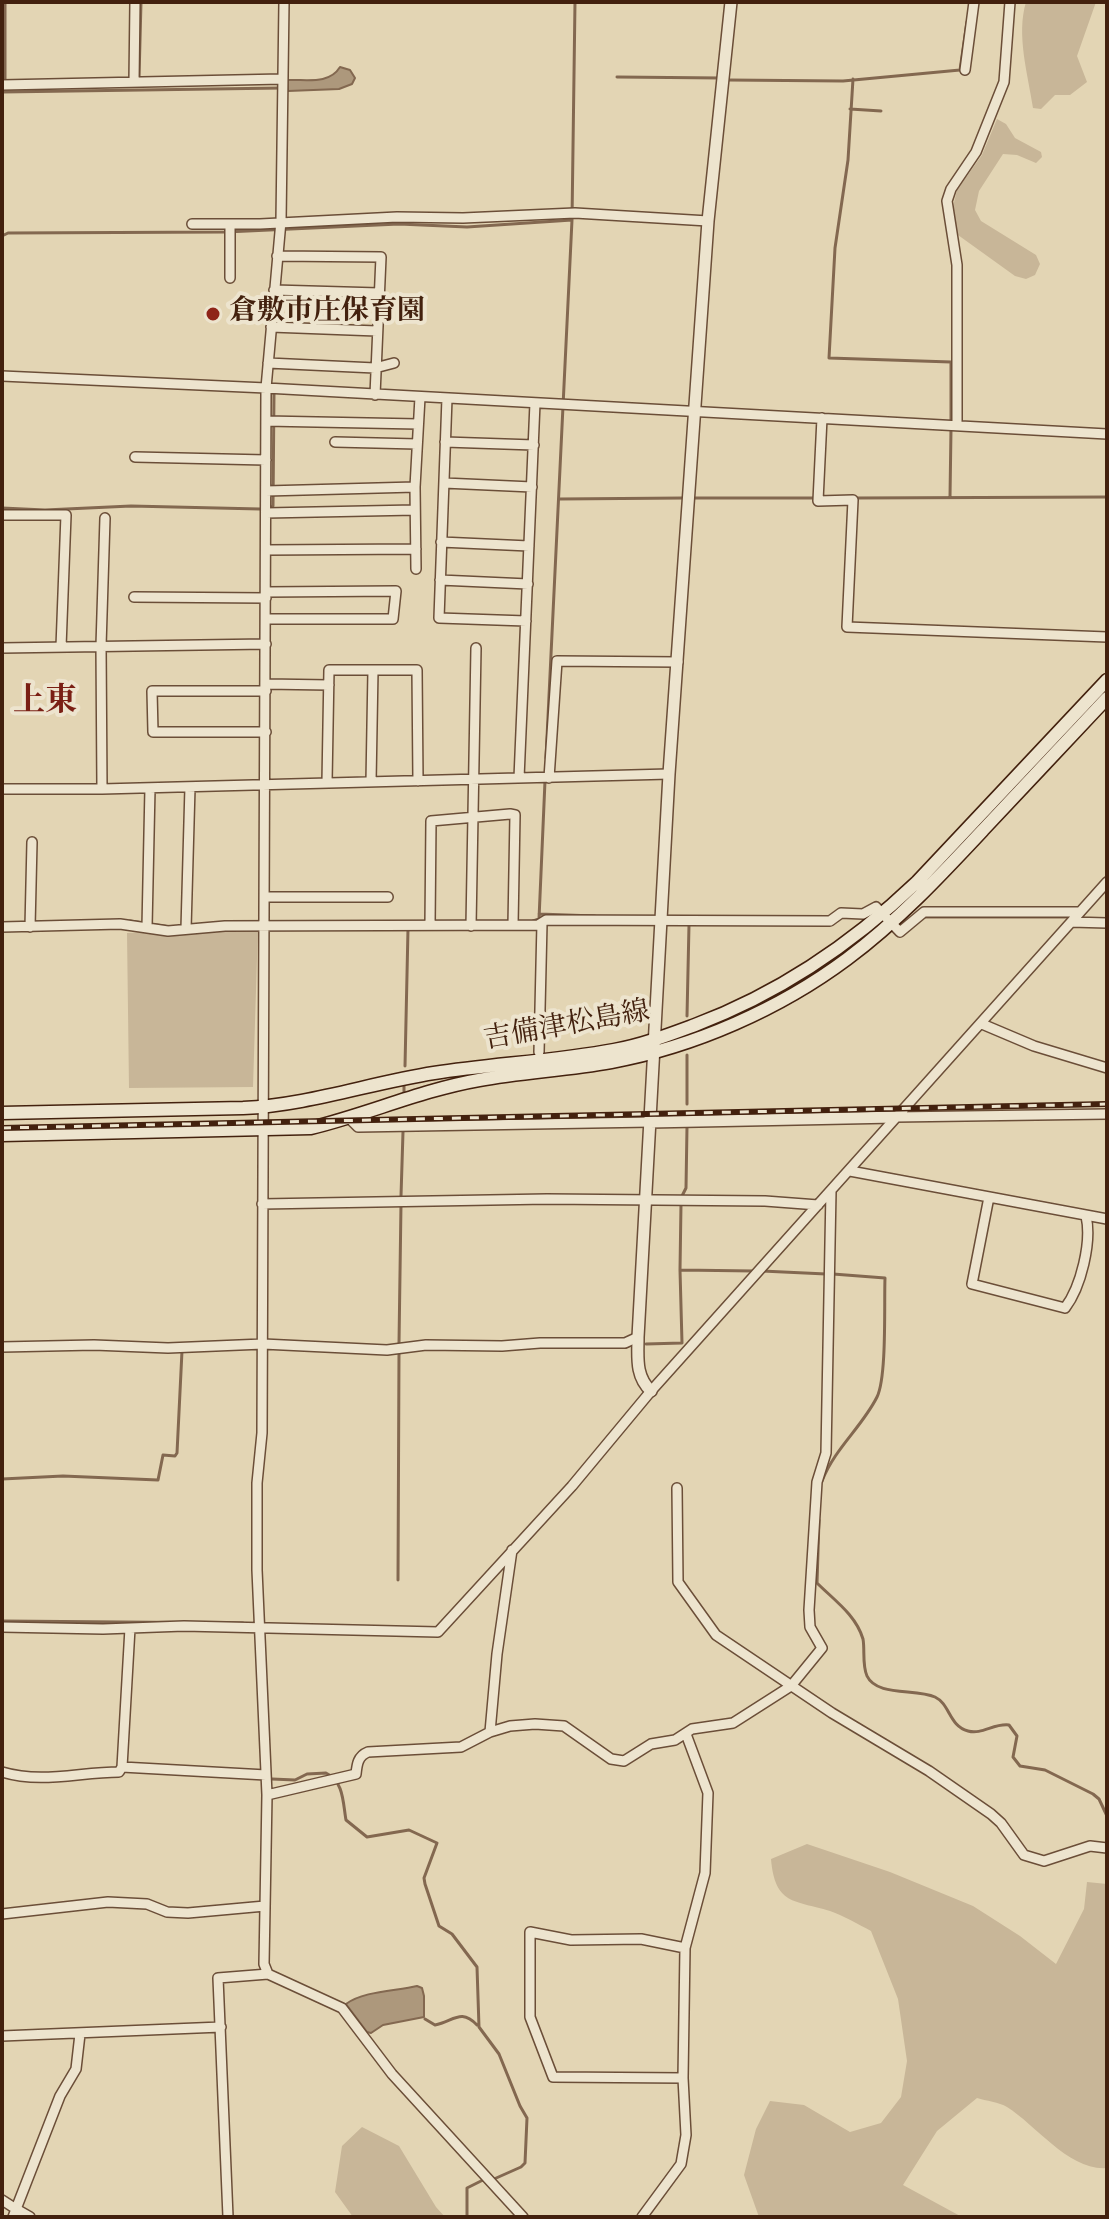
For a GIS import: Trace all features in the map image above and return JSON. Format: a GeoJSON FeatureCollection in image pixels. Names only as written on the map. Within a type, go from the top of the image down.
{"type":"FeatureCollection","features":[{"type":"Feature","properties":{"kind":"main road","name":"吉備津松島線"},"geometry":{"type":"LineString","coordinates":[[888,919],[917,882],[1107,680]]}},
{"type":"Feature","properties":{"kind":"main road","name":"吉備津松島線"},"geometry":{"type":"LineString","coordinates":[[2,1135],[311,1128],[479,1080],[612,1062],[655,1045],[754,1001],[888,919],[1107,698]]}},
{"type":"Feature","properties":{"kind":"main road","name":"吉備津松島線"},"geometry":{"type":"LineString","coordinates":[[2,1113],[263,1107],[431,1073],[655,1045]]}},
{"type":"Feature","properties":{"kind":"street"},"geometry":{"type":"LineString","coordinates":[[135,2],[137,82]]}},
{"type":"Feature","properties":{"kind":"street"},"geometry":{"type":"LineString","coordinates":[[268,1974],[264,1964],[267,1795],[257,1483],[262,1433],[263,1344],[266,513],[271,491],[266,460],[271,421],[268,363],[280,228],[284,2]]}},
{"type":"Feature","properties":{"kind":"street"},"geometry":{"type":"LineString","coordinates":[[651,1391],[642,1383],[638,1369],[638,1337],[669,774],[708,221],[731,2]]}},
{"type":"Feature","properties":{"kind":"street"},"geometry":{"type":"LineString","coordinates":[[965,70],[974,2]]}},
{"type":"Feature","properties":{"kind":"street"},"geometry":{"type":"LineString","coordinates":[[953,424],[957,265],[947,201],[951,189],[976,152],[1004,82],[1010,2]]}},
{"type":"Feature","properties":{"kind":"street"},"geometry":{"type":"LineString","coordinates":[[5,85],[137,82],[282,84]]}},
{"type":"Feature","properties":{"kind":"street"},"geometry":{"type":"LineString","coordinates":[[192,224],[280,228],[397,217],[463,218],[572,213],[708,221]]}},
{"type":"Feature","properties":{"kind":"street"},"geometry":{"type":"LineString","coordinates":[[230,226],[230,278]]}},
{"type":"Feature","properties":{"kind":"street"},"geometry":{"type":"LineString","coordinates":[[277,256],[381,257],[375,395]]}},
{"type":"Feature","properties":{"kind":"street"},"geometry":{"type":"LineString","coordinates":[[274,290],[379,293]]}},
{"type":"Feature","properties":{"kind":"street"},"geometry":{"type":"LineString","coordinates":[[271,327],[377,331]]}},
{"type":"Feature","properties":{"kind":"street"},"geometry":{"type":"LineString","coordinates":[[268,363],[375,368],[394,363]]}},
{"type":"Feature","properties":{"kind":"street"},"geometry":{"type":"LineString","coordinates":[[2,376],[1107,434]]}},
{"type":"Feature","properties":{"kind":"street"},"geometry":{"type":"LineString","coordinates":[[416,569],[415,487],[420,397]]}},
{"type":"Feature","properties":{"kind":"street"},"geometry":{"type":"LineString","coordinates":[[447,398],[439,618],[526,621]]}},
{"type":"Feature","properties":{"kind":"street"},"geometry":{"type":"LineString","coordinates":[[519,778],[535,403]]}},
{"type":"Feature","properties":{"kind":"street"},"geometry":{"type":"LineString","coordinates":[[822,418],[818,498],[853,500],[847,627],[1107,637]]}},
{"type":"Feature","properties":{"kind":"street"},"geometry":{"type":"LineString","coordinates":[[271,421],[418,424]]}},
{"type":"Feature","properties":{"kind":"street"},"geometry":{"type":"LineString","coordinates":[[335,442],[417,444]]}},
{"type":"Feature","properties":{"kind":"street"},"geometry":{"type":"LineString","coordinates":[[445,442],[534,445]]}},
{"type":"Feature","properties":{"kind":"street"},"geometry":{"type":"LineString","coordinates":[[135,457],[266,460]]}},
{"type":"Feature","properties":{"kind":"street"},"geometry":{"type":"LineString","coordinates":[[444,483],[532,487]]}},
{"type":"Feature","properties":{"kind":"street"},"geometry":{"type":"LineString","coordinates":[[271,491],[415,487]]}},
{"type":"Feature","properties":{"kind":"street"},"geometry":{"type":"LineString","coordinates":[[266,513],[415,510]]}},
{"type":"Feature","properties":{"kind":"street"},"geometry":{"type":"LineString","coordinates":[[2,515],[66,515],[61,647]]}},
{"type":"Feature","properties":{"kind":"street"},"geometry":{"type":"LineString","coordinates":[[102,789],[101,646],[105,518]]}},
{"type":"Feature","properties":{"kind":"street"},"geometry":{"type":"LineString","coordinates":[[441,542],[529,546]]}},
{"type":"Feature","properties":{"kind":"street"},"geometry":{"type":"LineString","coordinates":[[266,550],[416,549]]}},
{"type":"Feature","properties":{"kind":"street"},"geometry":{"type":"LineString","coordinates":[[440,580],[528,584]]}},
{"type":"Feature","properties":{"kind":"street"},"geometry":{"type":"LineString","coordinates":[[134,597],[396,591],[393,619],[266,619]]}},
{"type":"Feature","properties":{"kind":"street"},"geometry":{"type":"LineString","coordinates":[[2,648],[266,644]]}},
{"type":"Feature","properties":{"kind":"street"},"geometry":{"type":"LineString","coordinates":[[471,923],[476,648]]}},
{"type":"Feature","properties":{"kind":"street"},"geometry":{"type":"LineString","coordinates":[[546,778],[557,661],[678,662]]}},
{"type":"Feature","properties":{"kind":"street"},"geometry":{"type":"LineString","coordinates":[[327,782],[329,670],[417,670],[418,781]]}},
{"type":"Feature","properties":{"kind":"street"},"geometry":{"type":"LineString","coordinates":[[371,782],[373,670]]}},
{"type":"Feature","properties":{"kind":"street"},"geometry":{"type":"LineString","coordinates":[[266,732],[153,732],[152,691],[329,685]]}},
{"type":"Feature","properties":{"kind":"street"},"geometry":{"type":"LineString","coordinates":[[2,789],[669,774]]}},
{"type":"Feature","properties":{"kind":"street"},"geometry":{"type":"LineString","coordinates":[[186,927],[190,787]]}},
{"type":"Feature","properties":{"kind":"street"},"geometry":{"type":"LineString","coordinates":[[147,925],[150,788]]}},
{"type":"Feature","properties":{"kind":"street"},"geometry":{"type":"LineString","coordinates":[[430,923],[431,821],[515,815],[513,923]]}},
{"type":"Feature","properties":{"kind":"street"},"geometry":{"type":"LineString","coordinates":[[31,924],[32,842]]}},
{"type":"Feature","properties":{"kind":"street"},"geometry":{"type":"LineString","coordinates":[[2,1627],[184,1626],[438,1632],[572,1486],[651,1391],[1107,882]]}},
{"type":"Feature","properties":{"kind":"street"},"geometry":{"type":"LineString","coordinates":[[266,897],[388,897]]}},
{"type":"Feature","properties":{"kind":"street"},"geometry":{"type":"LineString","coordinates":[[2,927],[120,924],[147,925],[168,931],[186,927],[266,924],[538,925],[546,920],[836,917],[863,914],[876,907],[897,931],[902,931],[924,912],[1075,918],[1107,923]]}},
{"type":"Feature","properties":{"kind":"street"},"geometry":{"type":"LineString","coordinates":[[539,1052],[542,923]]}},
{"type":"Feature","properties":{"kind":"street"},"geometry":{"type":"LineString","coordinates":[[982,1024],[1034,1046],[1107,1068]]}},
{"type":"Feature","properties":{"kind":"street"},"geometry":{"type":"LineString","coordinates":[[350,1119],[358,1127],[1107,1114]]}},
{"type":"Feature","properties":{"kind":"street"},"geometry":{"type":"LineString","coordinates":[[850,1171],[1107,1219]]}},
{"type":"Feature","properties":{"kind":"street"},"geometry":{"type":"LineString","coordinates":[[267,1795],[356,1774],[358,1762],[368,1752],[461,1747],[490,1732],[523,1725],[564,1726],[598,1751],[617,1761],[624,1761],[651,1744],[675,1740],[692,1729],[733,1723],[791,1686],[822,1648],[810,1627],[809,1610],[817,1482],[826,1453],[831,1191]]}},
{"type":"Feature","properties":{"kind":"street"},"geometry":{"type":"LineString","coordinates":[[989,1197],[972,1284],[1065,1308],[1080,1282],[1089,1228],[1086,1216]]}},
{"type":"Feature","properties":{"kind":"street"},"geometry":{"type":"LineString","coordinates":[[262,1204],[353,1205],[414,1200],[681,1200],[818,1205]]}},
{"type":"Feature","properties":{"kind":"street"},"geometry":{"type":"LineString","coordinates":[[2,1347],[94,1345],[168,1348],[263,1344],[387,1350],[426,1345],[625,1343],[638,1337]]}},
{"type":"Feature","properties":{"kind":"street"},"geometry":{"type":"LineString","coordinates":[[677,1488],[678,1582],[716,1635],[991,1814],[1024,1855],[1044,1861],[1082,1847],[1107,1848]]}},
{"type":"Feature","properties":{"kind":"street"},"geometry":{"type":"LineString","coordinates":[[490,1732],[497,1654],[512,1550]]}},
{"type":"Feature","properties":{"kind":"street"},"geometry":{"type":"LineString","coordinates":[[2,1772],[21,1777],[70,1778],[119,1772],[122,1767],[130,1628]]}},
{"type":"Feature","properties":{"kind":"street"},"geometry":{"type":"LineString","coordinates":[[642,2217],[676,2173],[684,2155],[685,1948],[705,1873],[708,1793],[686,1734]]}},
{"type":"Feature","properties":{"kind":"street"},"geometry":{"type":"LineString","coordinates":[[122,1767],[266,1775]]}},
{"type":"Feature","properties":{"kind":"street"},"geometry":{"type":"LineString","coordinates":[[2,1914],[108,1902],[147,1904],[167,1912],[188,1913],[265,1906]]}},
{"type":"Feature","properties":{"kind":"street"},"geometry":{"type":"LineString","coordinates":[[683,2078],[553,2077],[530,2017],[530,1932],[571,1940],[641,1939],[685,1948]]}},
{"type":"Feature","properties":{"kind":"street"},"geometry":{"type":"LineString","coordinates":[[228,2217],[218,1978],[268,1974],[342,2008],[392,2074],[523,2217]]}},
{"type":"Feature","properties":{"kind":"street"},"geometry":{"type":"LineString","coordinates":[[2,2036],[221,2027]]}},
{"type":"Feature","properties":{"kind":"street"},"geometry":{"type":"LineString","coordinates":[[14,2213],[60,2096],[76,2069],[80,2034]]}},
{"type":"Feature","properties":{"kind":"street"},"geometry":{"type":"LineString","coordinates":[[2,2200],[14,2213],[30,2217]]}},
{"type":"Feature","properties":{"kind":"shaded area"},"geometry":{"type":"Polygon","coordinates":[[[1026,2],[1096,2],[1077,56],[1087,82],[1070,95],[1055,95],[1041,109],[1033,108],[1024,55],[1022,28],[1026,2]]]}},
{"type":"Feature","properties":{"kind":"shaded area"},"geometry":{"type":"Polygon","coordinates":[[[340,67],[350,70],[355,78],[352,84],[339,89],[288,91],[287,80],[323,79],[340,67]]]}},
{"type":"Feature","properties":{"kind":"shaded area"},"geometry":{"type":"Polygon","coordinates":[[[997,119],[1006,124],[1015,138],[1041,152],[1042,157],[1036,163],[1017,155],[1003,154],[979,191],[975,210],[981,221],[1036,255],[1040,264],[1035,275],[1026,279],[1015,276],[958,235],[951,215],[957,190],[982,155],[997,119]]]}},
{"type":"Feature","properties":{"kind":"shaded area"},"geometry":{"type":"Polygon","coordinates":[[[258,926],[253,1087],[129,1088],[127,933],[258,926]]]}},
{"type":"Feature","properties":{"kind":"shaded area"},"geometry":{"type":"Polygon","coordinates":[[[807,1844],[890,1872],[973,1906],[1056,1964],[1084,1909],[1087,1882],[1107,1884],[1107,2168],[1093,2167],[1066,2155],[1007,2107],[977,2098],[937,2131],[903,2185],[962,2217],[759,2217],[744,2175],[756,2129],[770,2101],[804,2105],[850,2132],[881,2123],[901,2097],[907,2061],[898,1999],[871,1931],[835,1913],[788,1898],[777,1885],[771,1859],[807,1844]]]}},
{"type":"Feature","properties":{"kind":"shaded area"},"geometry":{"type":"Polygon","coordinates":[[[417,1986],[422,1988],[424,1996],[424,2017],[383,2025],[371,2033],[346,2004],[370,1994],[417,1986]]]}},
{"type":"Feature","properties":{"kind":"shaded area"},"geometry":{"type":"Polygon","coordinates":[[[362,2127],[399,2146],[445,2217],[353,2217],[335,2192],[342,2146],[362,2127]]]}},
{"type":"Feature","properties":{"kind":"waterway"},"geometry":{"type":"LineString","coordinates":[[5,2],[5,84]]}},
{"type":"Feature","properties":{"kind":"waterway"},"geometry":{"type":"LineString","coordinates":[[139,78],[141,2]]}},
{"type":"Feature","properties":{"kind":"waterway"},"geometry":{"type":"LineString","coordinates":[[546,758],[572,220],[575,2]]}},
{"type":"Feature","properties":{"kind":"waterway"},"geometry":{"type":"LineString","coordinates":[[728,80],[843,81],[960,70],[967,22]]}},
{"type":"Feature","properties":{"kind":"waterway"},"geometry":{"type":"LineString","coordinates":[[617,77],[721,78]]}},
{"type":"Feature","properties":{"kind":"waterway"},"geometry":{"type":"LineString","coordinates":[[853,79],[848,160],[835,248],[829,358],[951,362],[951,421]]}},
{"type":"Feature","properties":{"kind":"waterway"},"geometry":{"type":"LineString","coordinates":[[2,92],[282,88]]}},
{"type":"Feature","properties":{"kind":"waterway"},"geometry":{"type":"LineString","coordinates":[[850,109],[881,111]]}},
{"type":"Feature","properties":{"kind":"waterway"},"geometry":{"type":"LineString","coordinates":[[2,236],[8,233],[226,232],[399,224],[467,227],[572,220]]}},
{"type":"Feature","properties":{"kind":"waterway"},"geometry":{"type":"LineString","coordinates":[[271,507],[274,392]]}},
{"type":"Feature","properties":{"kind":"waterway"},"geometry":{"type":"LineString","coordinates":[[950,497],[951,429]]}},
{"type":"Feature","properties":{"kind":"waterway"},"geometry":{"type":"LineString","coordinates":[[855,498],[1107,497]]}},
{"type":"Feature","properties":{"kind":"waterway"},"geometry":{"type":"LineString","coordinates":[[559,499],[684,498]]}},
{"type":"Feature","properties":{"kind":"waterway"},"geometry":{"type":"LineString","coordinates":[[695,498],[815,498]]}},
{"type":"Feature","properties":{"kind":"waterway"},"geometry":{"type":"LineString","coordinates":[[2,508],[45,510],[131,506],[260,509]]}},
{"type":"Feature","properties":{"kind":"waterway"},"geometry":{"type":"LineString","coordinates":[[533,921],[539,919],[545,781]]}},
{"type":"Feature","properties":{"kind":"waterway"},"geometry":{"type":"LineString","coordinates":[[539,914],[595,916]]}},
{"type":"Feature","properties":{"kind":"waterway"},"geometry":{"type":"LineString","coordinates":[[926,917],[1071,917]]}},
{"type":"Feature","properties":{"kind":"waterway"},"geometry":{"type":"LineString","coordinates":[[130,921],[170,927]]}},
{"type":"Feature","properties":{"kind":"waterway"},"geometry":{"type":"LineString","coordinates":[[687,1016],[689,925]]}},
{"type":"Feature","properties":{"kind":"waterway"},"geometry":{"type":"LineString","coordinates":[[405,1066],[408,929]]}},
{"type":"Feature","properties":{"kind":"waterway"},"geometry":{"type":"LineString","coordinates":[[687,1055],[687,1104]]}},
{"type":"Feature","properties":{"kind":"waterway"},"geometry":{"type":"LineString","coordinates":[[404,1085],[404,1093]]}},
{"type":"Feature","properties":{"kind":"waterway"},"geometry":{"type":"LineString","coordinates":[[682,1196],[686,1188],[687,1127]]}},
{"type":"Feature","properties":{"kind":"waterway"},"geometry":{"type":"LineString","coordinates":[[401,1196],[403,1132]]}},
{"type":"Feature","properties":{"kind":"waterway"},"geometry":{"type":"LineString","coordinates":[[399,1343],[401,1204]]}},
{"type":"Feature","properties":{"kind":"waterway"},"geometry":{"type":"LineString","coordinates":[[681,1204],[680,1270],[754,1271]]}},
{"type":"Feature","properties":{"kind":"waterway"},"geometry":{"type":"LineString","coordinates":[[646,1344],[682,1343],[680,1270]]}},
{"type":"Feature","properties":{"kind":"waterway"},"geometry":{"type":"LineString","coordinates":[[762,1271],[826,1274]]}},
{"type":"Feature","properties":{"kind":"waterway"},"geometry":{"type":"LineString","coordinates":[[822,1481],[834,1458],[877,1397],[884,1357],[885,1278],[833,1274]]}},
{"type":"Feature","properties":{"kind":"waterway"},"geometry":{"type":"LineString","coordinates":[[510,1349],[530,1348]]}},
{"type":"Feature","properties":{"kind":"waterway"},"geometry":{"type":"LineString","coordinates":[[2,1479],[63,1476],[158,1480],[163,1455],[175,1456],[177,1453],[182,1351]]}},
{"type":"Feature","properties":{"kind":"waterway"},"geometry":{"type":"LineString","coordinates":[[398,1580],[399,1352]]}},
{"type":"Feature","properties":{"kind":"waterway"},"geometry":{"type":"LineString","coordinates":[[819,1520],[817,1583],[844,1608],[860,1630],[865,1672],[872,1683],[888,1690],[935,1697],[957,1725],[968,1731],[1009,1725],[1017,1736],[1013,1757],[1020,1766],[1045,1770],[1093,1794],[1107,1816]]}},
{"type":"Feature","properties":{"kind":"waterway"},"geometry":{"type":"LineString","coordinates":[[2,1621],[243,1623]]}},
{"type":"Feature","properties":{"kind":"waterway"},"geometry":{"type":"LineString","coordinates":[[272,1779],[295,1780],[307,1774],[326,1773],[339,1787],[346,1820],[367,1837],[409,1830],[437,1843],[424,1878],[425,1884],[439,1926],[452,1934],[477,1967],[479,2027],[499,2054],[527,2118],[525,2163],[494,2179]]}},
{"type":"Feature","properties":{"kind":"waterway"},"geometry":{"type":"LineString","coordinates":[[425,2019],[435,2025],[462,2016],[477,2025]]}},
{"type":"Feature","properties":{"kind":"waterway"},"geometry":{"type":"LineString","coordinates":[[467,2217],[467,2188],[483,2180]]}},
{"type":"Feature","properties":{"kind":"railway"},"geometry":{"type":"LineString","coordinates":[[2,1128],[1107,1104]]}},
{"type":"Feature","properties":{"kind":"place","name":"倉敷市庄保育園"},"geometry":{"type":"Point","coordinates":[213,314]}},
{"type":"Feature","properties":{"kind":"district","name":"上東"},"geometry":{"type":"Point","coordinates":[45,704]}}]}
